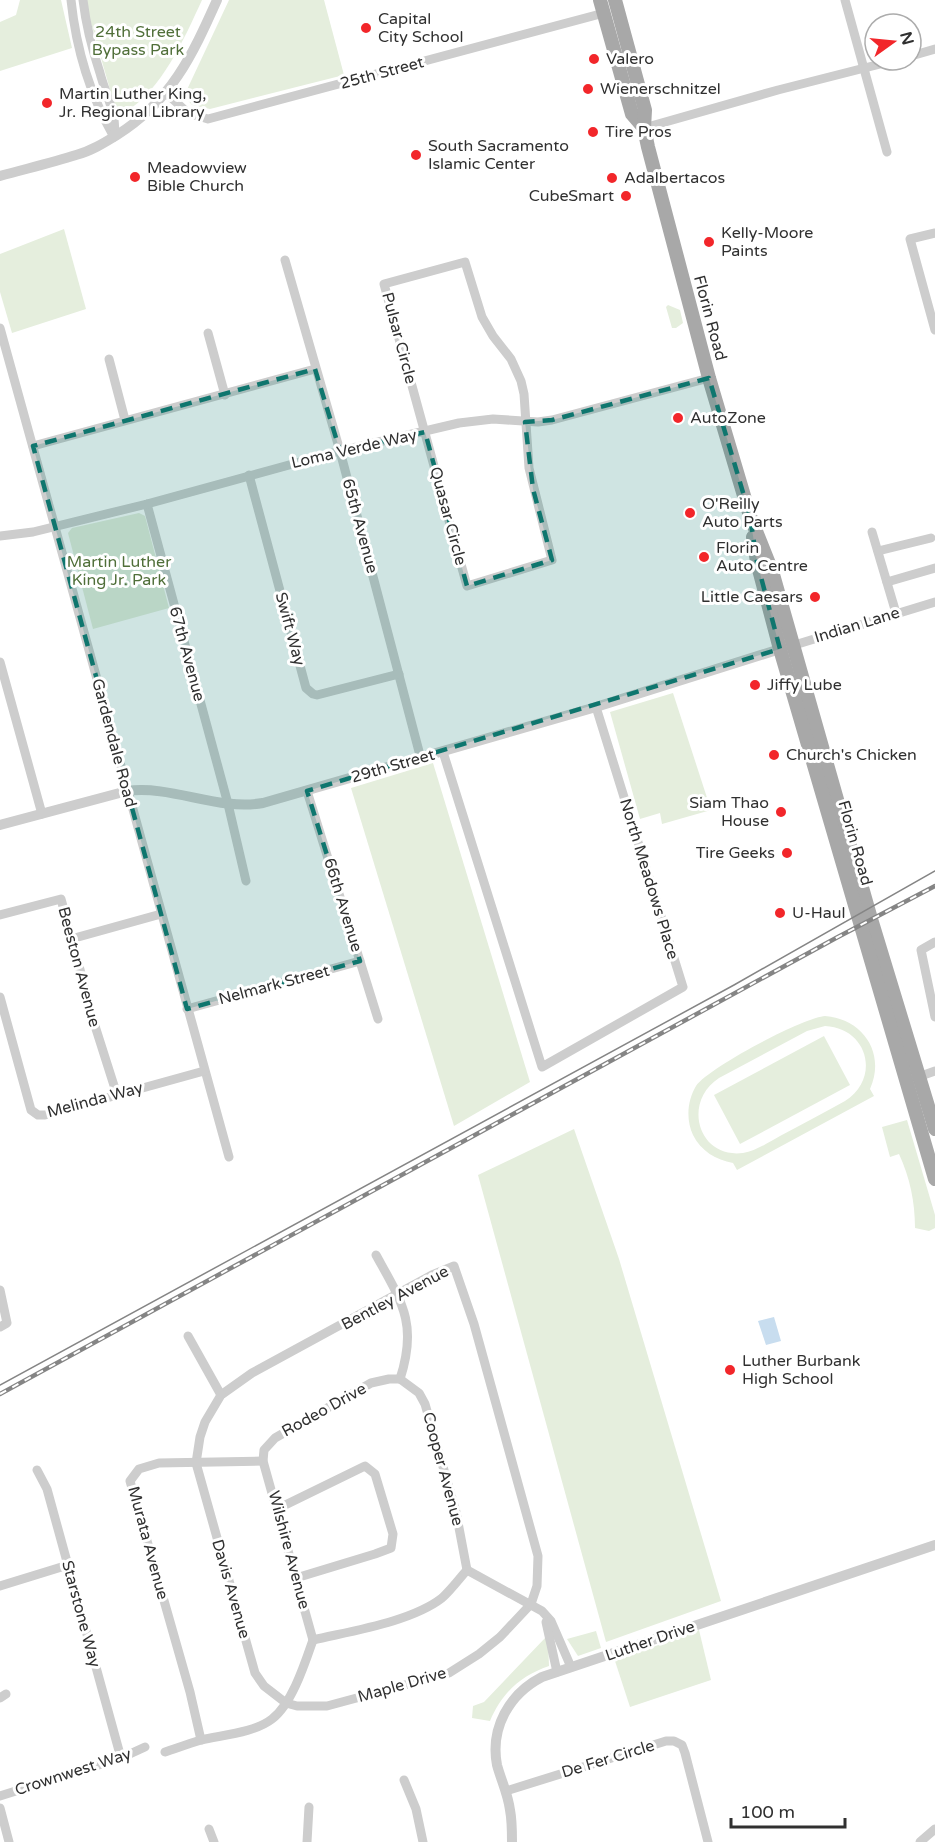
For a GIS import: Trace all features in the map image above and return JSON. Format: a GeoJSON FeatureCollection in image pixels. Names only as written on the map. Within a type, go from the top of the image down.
{"type":"FeatureCollection","features":[{"type":"Feature","properties":{"kind":"main road","name":"Florin Road"},"geometry":{"type":"LineString","coordinates":[[615,2],[645,110],[644,128],[667,222],[709,378],[750,516],[757,562],[786,647],[935,1129]]}},
{"type":"Feature","properties":{"kind":"main road","name":"Florin Road"},"geometry":{"type":"LineString","coordinates":[[602,7],[632,114],[644,128]]}},
{"type":"Feature","properties":{"kind":"main road"},"geometry":{"type":"LineString","coordinates":[[602,7],[625,37]]}},
{"type":"Feature","properties":{"kind":"main road","name":"Florin Road"},"geometry":{"type":"LineString","coordinates":[[786,647],[935,1179]]}},
{"type":"Feature","properties":{"kind":"main road"},"geometry":{"type":"LineString","coordinates":[[902,1066],[918,1077]]}},
{"type":"Feature","properties":{"kind":"street"},"geometry":{"type":"LineString","coordinates":[[0,176],[77,155],[114,137],[146,115],[166,93],[189,60],[217,0]]}},
{"type":"Feature","properties":{"kind":"street"},"geometry":{"type":"LineString","coordinates":[[845,0],[863,65]]}},
{"type":"Feature","properties":{"kind":"street"},"geometry":{"type":"LineString","coordinates":[[83,4],[95,57],[112,112],[114,137],[97,104],[83,59],[71,5],[83,4]]}},
{"type":"Feature","properties":{"kind":"street","name":"25th Street"},"geometry":{"type":"LineString","coordinates":[[166,93],[188,113],[208,119],[602,7]]}},
{"type":"Feature","properties":{"kind":"street"},"geometry":{"type":"LineString","coordinates":[[83,59],[95,57]]}},
{"type":"Feature","properties":{"kind":"street"},"geometry":{"type":"LineString","coordinates":[[644,128],[778,90],[863,69]]}},
{"type":"Feature","properties":{"kind":"street"},"geometry":{"type":"LineString","coordinates":[[865,72],[887,152]]}},
{"type":"Feature","properties":{"kind":"street"},"geometry":{"type":"LineString","coordinates":[[935,233],[910,239],[935,330]]}},
{"type":"Feature","properties":{"kind":"street","name":"65th Avenue"},"geometry":{"type":"LineString","coordinates":[[285,260],[340,451],[421,759]]}},
{"type":"Feature","properties":{"kind":"street","name":"Pulsar Circle"},"geometry":{"type":"LineString","coordinates":[[425,432],[384,284],[465,262],[482,317],[517,370],[524,394],[525,422]]}},
{"type":"Feature","properties":{"kind":"street","name":"Gardendale Road"},"geometry":{"type":"LineString","coordinates":[[0,328],[229,1157]]}},
{"type":"Feature","properties":{"kind":"street"},"geometry":{"type":"LineString","coordinates":[[208,333],[225,395]]}},
{"type":"Feature","properties":{"kind":"street"},"geometry":{"type":"LineString","coordinates":[[109,359],[125,420]]}},
{"type":"Feature","properties":{"kind":"street"},"geometry":{"type":"LineString","coordinates":[[33,446],[315,369]]}},
{"type":"Feature","properties":{"kind":"street","name":"Loma Verde Way"},"geometry":{"type":"LineString","coordinates":[[0,536],[13,536],[56,527],[340,451],[478,420],[525,422],[552,420],[709,378]]}},
{"type":"Feature","properties":{"kind":"street","name":"Quasar Circle"},"geometry":{"type":"LineString","coordinates":[[425,432],[467,586],[552,560],[533,489],[525,422]]}},
{"type":"Feature","properties":{"kind":"street","name":"Swift Way"},"geometry":{"type":"LineString","coordinates":[[249,475],[306,688],[309,692],[317,695],[399,674]]}},
{"type":"Feature","properties":{"kind":"street","name":"67th Avenue"},"geometry":{"type":"LineString","coordinates":[[147,504],[228,804],[246,881]]}},
{"type":"Feature","properties":{"kind":"street"},"geometry":{"type":"LineString","coordinates":[[872,532],[896,613]]}},
{"type":"Feature","properties":{"kind":"street"},"geometry":{"type":"LineString","coordinates":[[878,551],[931,537]]}},
{"type":"Feature","properties":{"kind":"street"},"geometry":{"type":"LineString","coordinates":[[887,582],[935,568]]}},
{"type":"Feature","properties":{"kind":"street","name":"Indian Lane"},"geometry":{"type":"LineString","coordinates":[[786,647],[935,602]]}},
{"type":"Feature","properties":{"kind":"street","name":"29th Street"},"geometry":{"type":"LineString","coordinates":[[0,825],[127,790],[156,789],[228,804],[254,804],[421,759],[786,647]]}},
{"type":"Feature","properties":{"kind":"street"},"geometry":{"type":"LineString","coordinates":[[0,662],[42,814]]}},
{"type":"Feature","properties":{"kind":"street","name":"North Meadows Place"},"geometry":{"type":"LineString","coordinates":[[443,752],[542,1067],[683,987],[596,707]]}},
{"type":"Feature","properties":{"kind":"street","name":"66th Avenue"},"geometry":{"type":"LineString","coordinates":[[307,791],[378,1019]]}},
{"type":"Feature","properties":{"kind":"street","name":"Beeston Avenue"},"geometry":{"type":"LineString","coordinates":[[0,915],[61,899],[96,1029],[117,1095]]}},
{"type":"Feature","properties":{"kind":"street"},"geometry":{"type":"LineString","coordinates":[[71,939],[161,915]]}},
{"type":"Feature","properties":{"kind":"street"},"geometry":{"type":"LineString","coordinates":[[934,1012],[921,950],[935,942]]}},
{"type":"Feature","properties":{"kind":"street","name":"Nelmark Street"},"geometry":{"type":"LineString","coordinates":[[187,1009],[360,961]]}},
{"type":"Feature","properties":{"kind":"street","name":"Melinda Way"},"geometry":{"type":"LineString","coordinates":[[0,997],[31,1110],[38,1115],[204,1071]]}},
{"type":"Feature","properties":{"kind":"street"},"geometry":{"type":"LineString","coordinates":[[918,1077],[935,1071]]}},
{"type":"Feature","properties":{"kind":"street"},"geometry":{"type":"LineString","coordinates":[[376,1255],[398,1295],[407,1322],[409,1339],[400,1379]]}},
{"type":"Feature","properties":{"kind":"street","name":"Bentley Avenue"},"geometry":{"type":"LineString","coordinates":[[196,1463],[205,1422],[221,1395],[252,1373],[432,1275],[454,1266],[474,1324],[538,1556],[537,1586],[531,1604]]}},
{"type":"Feature","properties":{"kind":"street"},"geometry":{"type":"LineString","coordinates":[[0,1290],[3,1325]]}},
{"type":"Feature","properties":{"kind":"street"},"geometry":{"type":"LineString","coordinates":[[188,1336],[221,1395]]}},
{"type":"Feature","properties":{"kind":"street","name":"Rodeo Drive"},"geometry":{"type":"LineString","coordinates":[[263,1461],[264,1450],[274,1438],[371,1383],[400,1379]]}},
{"type":"Feature","properties":{"kind":"street","name":"Cooper Avenue"},"geometry":{"type":"LineString","coordinates":[[400,1379],[419,1393],[425,1404],[456,1512],[467,1570]]}},
{"type":"Feature","properties":{"kind":"street","name":"Murata Avenue"},"geometry":{"type":"LineString","coordinates":[[201,1740],[190,1692],[130,1481],[139,1469],[159,1463],[263,1461]]}},
{"type":"Feature","properties":{"kind":"street","name":"Wilshire Avenue"},"geometry":{"type":"LineString","coordinates":[[263,1461],[313,1640]]}},
{"type":"Feature","properties":{"kind":"street","name":"Davis Avenue"},"geometry":{"type":"LineString","coordinates":[[196,1463],[255,1673],[264,1686],[286,1703]]}},
{"type":"Feature","properties":{"kind":"street"},"geometry":{"type":"LineString","coordinates":[[277,1509],[365,1466],[375,1474],[393,1534],[391,1548],[296,1578]]}},
{"type":"Feature","properties":{"kind":"street","name":"Starstone Way"},"geometry":{"type":"LineString","coordinates":[[37,1470],[47,1489],[121,1758]]}},
{"type":"Feature","properties":{"kind":"street","name":"Luther Drive"},"geometry":{"type":"LineString","coordinates":[[512,1842],[510,1808],[496,1752],[500,1722],[508,1707],[522,1690],[535,1681],[572,1667],[935,1545]]}},
{"type":"Feature","properties":{"kind":"street"},"geometry":{"type":"LineString","coordinates":[[0,1586],[68,1565]]}},
{"type":"Feature","properties":{"kind":"street"},"geometry":{"type":"LineString","coordinates":[[165,1752],[201,1740],[246,1731],[272,1719],[286,1703],[303,1669],[313,1640],[424,1610],[443,1597],[467,1570],[542,1611],[551,1621],[572,1667]]}},
{"type":"Feature","properties":{"kind":"street","name":"Maple Drive"},"geometry":{"type":"LineString","coordinates":[[286,1703],[297,1706],[327,1706],[449,1673],[500,1637],[531,1604]]}},
{"type":"Feature","properties":{"kind":"street"},"geometry":{"type":"LineString","coordinates":[[542,1611],[558,1672]]}},
{"type":"Feature","properties":{"kind":"street","name":"De Fer Circle"},"geometry":{"type":"LineString","coordinates":[[506,1791],[666,1741],[674,1741],[682,1745],[686,1753],[708,1842]]}},
{"type":"Feature","properties":{"kind":"street","name":"Crownwest Way"},"geometry":{"type":"LineString","coordinates":[[0,1796],[121,1758],[145,1747]]}},
{"type":"Feature","properties":{"kind":"street"},"geometry":{"type":"LineString","coordinates":[[404,1780],[416,1809],[423,1842]]}},
{"type":"Feature","properties":{"kind":"street"},"geometry":{"type":"LineString","coordinates":[[307,1842],[309,1807]]}},
{"type":"Feature","properties":{"kind":"street"},"geometry":{"type":"LineString","coordinates":[[0,1808],[9,1842]]}},
{"type":"Feature","properties":{"kind":"street"},"geometry":{"type":"LineString","coordinates":[[209,1829],[214,1842]]}},
{"type":"Feature","properties":{"kind":"street"},"geometry":{"type":"LineString","coordinates":[[920,1842],[935,1829]]}},
{"type":"Feature","properties":{"kind":"highlighted area"},"geometry":{"type":"Polygon","coordinates":[[[315,369],[340,451],[425,432],[467,586],[552,560],[533,489],[525,422],[552,420],[709,378],[750,516],[757,562],[780,649],[307,791],[360,961],[187,1009],[33,446],[315,369]]]}},
{"type":"Feature","properties":{"kind":"green space"},"geometry":{"type":"Polygon","coordinates":[[[20,0],[61,0],[72,48],[0,71],[0,22],[16,15],[20,0]]]}},
{"type":"Feature","properties":{"kind":"green space","name":"24th Street Bypass Park"},"geometry":{"type":"Polygon","coordinates":[[[86,0],[202,0],[161,77],[138,103],[124,113],[115,107],[86,0]]]}},
{"type":"Feature","properties":{"kind":"green space"},"geometry":{"type":"Polygon","coordinates":[[[229,0],[324,0],[344,75],[210,109],[192,105],[184,96],[229,0]]]}},
{"type":"Feature","properties":{"kind":"green space"},"geometry":{"type":"Polygon","coordinates":[[[64,229],[86,309],[12,333],[0,292],[0,254],[64,229]]]}},
{"type":"Feature","properties":{"kind":"green space"},"geometry":{"type":"Polygon","coordinates":[[[668,305],[680,310],[683,323],[676,328],[672,328],[666,307],[668,305]]]}},
{"type":"Feature","properties":{"kind":"green space","name":"Martin Luther King Jr. Park"},"geometry":{"type":"Polygon","coordinates":[[[139,513],[145,516],[169,608],[93,629],[68,533],[72,528],[139,513]]]}},
{"type":"Feature","properties":{"kind":"green space"},"geometry":{"type":"Polygon","coordinates":[[[673,693],[711,810],[662,824],[660,813],[640,819],[610,712],[673,693]]]}},
{"type":"Feature","properties":{"kind":"green space"},"geometry":{"type":"Polygon","coordinates":[[[433,763],[530,1082],[454,1126],[351,788],[433,763]]]}},
{"type":"Feature","properties":{"kind":"green space"},"geometry":{"type":"Polygon","coordinates":[[[825,1016],[838,1019],[860,1031],[868,1040],[875,1063],[870,1089],[874,1096],[737,1170],[733,1163],[721,1160],[705,1150],[696,1141],[689,1123],[689,1104],[696,1086],[736,1056],[777,1034],[825,1016]],[[825,1026],[807,1031],[719,1078],[708,1088],[701,1101],[698,1114],[700,1127],[706,1138],[715,1147],[728,1152],[748,1152],[845,1101],[856,1091],[863,1080],[866,1068],[865,1056],[860,1045],[851,1035],[840,1029],[825,1026]]]}},
{"type":"Feature","properties":{"kind":"green space"},"geometry":{"type":"Polygon","coordinates":[[[824,1036],[850,1085],[740,1144],[714,1095],[824,1036]]]}},
{"type":"Feature","properties":{"kind":"green space"},"geometry":{"type":"Polygon","coordinates":[[[907,1120],[935,1215],[935,1228],[929,1231],[915,1228],[909,1181],[899,1154],[890,1157],[882,1127],[907,1120]]]}},
{"type":"Feature","properties":{"kind":"green space"},"geometry":{"type":"Polygon","coordinates":[[[574,1129],[619,1259],[721,1601],[606,1642],[478,1175],[574,1129]]]}},
{"type":"Feature","properties":{"kind":"green space"},"geometry":{"type":"Polygon","coordinates":[[[699,1630],[711,1680],[630,1707],[615,1661],[699,1630]]]}},
{"type":"Feature","properties":{"kind":"green space"},"geometry":{"type":"Polygon","coordinates":[[[596,1631],[601,1648],[578,1656],[567,1639],[596,1631]]]}},
{"type":"Feature","properties":{"kind":"green space"},"geometry":{"type":"Polygon","coordinates":[[[546,1637],[549,1666],[529,1675],[513,1687],[500,1702],[490,1721],[472,1718],[473,1706],[484,1702],[546,1637]]]}},
{"type":"Feature","properties":{"kind":"water"},"geometry":{"type":"Polygon","coordinates":[[[774,1317],[781,1341],[766,1345],[758,1321],[774,1317]]]}},
{"type":"Feature","properties":{"kind":"tram line"},"geometry":{"type":"LineString","coordinates":[[0,1385],[734,985],[935,871]]}},
{"type":"Feature","properties":{"kind":"railway"},"geometry":{"type":"LineString","coordinates":[[0,1394],[935,886]]}},
{"type":"Feature","properties":{"kind":"place","name":"Capital City School"},"geometry":{"type":"Point","coordinates":[366,28]}},
{"type":"Feature","properties":{"kind":"place","name":"Valero"},"geometry":{"type":"Point","coordinates":[594,59]}},
{"type":"Feature","properties":{"kind":"place","name":"Wienerschnitzel"},"geometry":{"type":"Point","coordinates":[588,89]}},
{"type":"Feature","properties":{"kind":"place","name":"Martin Luther King, Jr. Regional Library"},"geometry":{"type":"Point","coordinates":[47,103]}},
{"type":"Feature","properties":{"kind":"place","name":"Tire Pros"},"geometry":{"type":"Point","coordinates":[593,132]}},
{"type":"Feature","properties":{"kind":"place","name":"South Sacramento Islamic Center"},"geometry":{"type":"Point","coordinates":[416,155]}},
{"type":"Feature","properties":{"kind":"place","name":"Meadowview Bible Church"},"geometry":{"type":"Point","coordinates":[135,177]}},
{"type":"Feature","properties":{"kind":"place","name":"Adalbertacos"},"geometry":{"type":"Point","coordinates":[612,178]}},
{"type":"Feature","properties":{"kind":"place","name":"CubeSmart"},"geometry":{"type":"Point","coordinates":[626,196]}},
{"type":"Feature","properties":{"kind":"place","name":"Kelly-Moore Paints"},"geometry":{"type":"Point","coordinates":[709,242]}},
{"type":"Feature","properties":{"kind":"place","name":"AutoZone"},"geometry":{"type":"Point","coordinates":[678,418]}},
{"type":"Feature","properties":{"kind":"place","name":"O'Reilly Auto Parts"},"geometry":{"type":"Point","coordinates":[690,513]}},
{"type":"Feature","properties":{"kind":"place","name":"Florin Auto Centre"},"geometry":{"type":"Point","coordinates":[704,557]}},
{"type":"Feature","properties":{"kind":"place","name":"Little Caesars"},"geometry":{"type":"Point","coordinates":[815,597]}},
{"type":"Feature","properties":{"kind":"place","name":"Jiffy Lube"},"geometry":{"type":"Point","coordinates":[755,685]}},
{"type":"Feature","properties":{"kind":"place","name":"Church's Chicken"},"geometry":{"type":"Point","coordinates":[774,755]}},
{"type":"Feature","properties":{"kind":"place","name":"Siam Thao House"},"geometry":{"type":"Point","coordinates":[781,812]}},
{"type":"Feature","properties":{"kind":"place","name":"Tire Geeks"},"geometry":{"type":"Point","coordinates":[787,853]}},
{"type":"Feature","properties":{"kind":"place","name":"U-Haul"},"geometry":{"type":"Point","coordinates":[780,913]}},
{"type":"Feature","properties":{"kind":"place","name":"Luther Burbank High School"},"geometry":{"type":"Point","coordinates":[730,1370]}}]}
